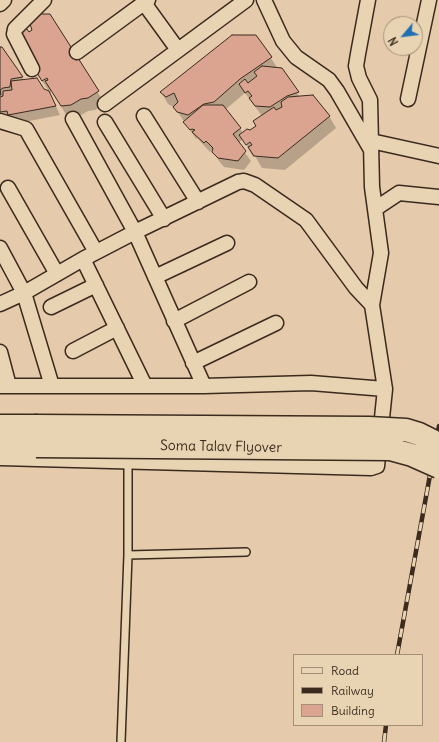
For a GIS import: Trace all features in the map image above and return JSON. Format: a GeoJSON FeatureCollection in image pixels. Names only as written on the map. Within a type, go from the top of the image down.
{"type":"FeatureCollection","features":[{"type":"Feature","properties":{"kind":"main road","name":"Soma Talav Flyover"},"geometry":{"type":"LineString","coordinates":[[0,426],[374,428],[406,430],[419,434],[439,444]]}},
{"type":"Feature","properties":{"kind":"main road","name":"Soma Talav Flyover"},"geometry":{"type":"LineString","coordinates":[[0,446],[390,449],[412,455],[439,467]]}},
{"type":"Feature","properties":{"kind":"street"},"geometry":{"type":"LineString","coordinates":[[0,4],[4,0]]}},
{"type":"Feature","properties":{"kind":"street"},"geometry":{"type":"LineString","coordinates":[[32,70],[14,34],[14,29],[44,0]]}},
{"type":"Feature","properties":{"kind":"street"},"geometry":{"type":"LineString","coordinates":[[105,104],[246,0]]}},
{"type":"Feature","properties":{"kind":"street"},"geometry":{"type":"LineString","coordinates":[[264,0],[283,40],[296,57],[329,80],[371,146],[439,156]]}},
{"type":"Feature","properties":{"kind":"street"},"geometry":{"type":"LineString","coordinates":[[0,458],[371,468],[377,466],[385,389],[372,305],[381,253],[372,187],[370,100],[359,78],[356,66],[368,0]]}},
{"type":"Feature","properties":{"kind":"street"},"geometry":{"type":"LineString","coordinates":[[408,99],[429,0]]}},
{"type":"Feature","properties":{"kind":"street"},"geometry":{"type":"LineString","coordinates":[[77,52],[146,1],[178,50]]}},
{"type":"Feature","properties":{"kind":"street"},"geometry":{"type":"LineString","coordinates":[[144,116],[198,202]]}},
{"type":"Feature","properties":{"kind":"street"},"geometry":{"type":"LineString","coordinates":[[73,119],[135,232],[204,386]]}},
{"type":"Feature","properties":{"kind":"street"},"geometry":{"type":"LineString","coordinates":[[0,121],[26,129],[96,252]]}},
{"type":"Feature","properties":{"kind":"street"},"geometry":{"type":"LineString","coordinates":[[104,122],[164,218]]}},
{"type":"Feature","properties":{"kind":"street"},"geometry":{"type":"LineString","coordinates":[[0,304],[24,293],[96,252],[135,232],[238,182],[244,181],[255,185],[306,220],[356,288],[372,305]]}},
{"type":"Feature","properties":{"kind":"street"},"geometry":{"type":"LineString","coordinates":[[8,188],[57,274]]}},
{"type":"Feature","properties":{"kind":"street"},"geometry":{"type":"LineString","coordinates":[[375,209],[399,193],[439,197]]}},
{"type":"Feature","properties":{"kind":"street"},"geometry":{"type":"LineString","coordinates":[[155,277],[227,243]]}},
{"type":"Feature","properties":{"kind":"street"},"geometry":{"type":"LineString","coordinates":[[0,248],[24,293],[52,386]]}},
{"type":"Feature","properties":{"kind":"street"},"geometry":{"type":"LineString","coordinates":[[83,260],[145,386]]}},
{"type":"Feature","properties":{"kind":"street"},"geometry":{"type":"LineString","coordinates":[[174,321],[249,282]]}},
{"type":"Feature","properties":{"kind":"street"},"geometry":{"type":"LineString","coordinates":[[52,307],[96,285]]}},
{"type":"Feature","properties":{"kind":"street"},"geometry":{"type":"LineString","coordinates":[[193,363],[276,324]]}},
{"type":"Feature","properties":{"kind":"street"},"geometry":{"type":"LineString","coordinates":[[73,351],[117,328]]}},
{"type":"Feature","properties":{"kind":"street"},"geometry":{"type":"LineString","coordinates":[[0,352],[4,386],[204,386],[311,384],[385,389]]}},
{"type":"Feature","properties":{"kind":"lane"},"geometry":{"type":"LineString","coordinates":[[0,463],[128,464],[128,555],[121,742]]}},
{"type":"Feature","properties":{"kind":"lane"},"geometry":{"type":"LineString","coordinates":[[128,555],[246,552]]}},
{"type":"Feature","properties":{"kind":"building"},"geometry":{"type":"Polygon","coordinates":[[[40,14],[50,14],[99,91],[88,98],[81,99],[71,105],[61,106],[45,81],[48,80],[47,78],[42,81],[29,60],[16,31],[24,25],[29,32],[32,30],[29,21],[40,14]]]}},
{"type":"Feature","properties":{"kind":"building"},"geometry":{"type":"Polygon","coordinates":[[[232,35],[256,35],[272,57],[240,79],[214,102],[204,104],[188,115],[177,112],[173,107],[178,102],[174,93],[166,97],[160,92],[232,35]]]}},
{"type":"Feature","properties":{"kind":"building"},"geometry":{"type":"Polygon","coordinates":[[[0,47],[2,47],[23,77],[11,79],[10,87],[0,90],[0,47]]]}},
{"type":"Feature","properties":{"kind":"building"},"geometry":{"type":"Polygon","coordinates":[[[262,66],[282,68],[299,92],[287,96],[270,107],[255,106],[249,98],[252,96],[248,91],[245,93],[239,84],[245,79],[248,83],[257,76],[254,72],[262,66]]]}},
{"type":"Feature","properties":{"kind":"building"},"geometry":{"type":"Polygon","coordinates":[[[37,78],[44,89],[49,91],[56,106],[8,115],[7,111],[0,112],[0,97],[3,96],[3,91],[12,90],[11,81],[37,78]]]}},
{"type":"Feature","properties":{"kind":"building"},"geometry":{"type":"Polygon","coordinates":[[[313,95],[330,116],[278,158],[254,156],[248,147],[252,145],[250,142],[246,145],[239,135],[247,129],[250,130],[256,126],[253,121],[274,107],[276,110],[282,107],[281,102],[288,97],[313,95]]]}},
{"type":"Feature","properties":{"kind":"building"},"geometry":{"type":"Polygon","coordinates":[[[203,105],[223,105],[241,128],[233,134],[246,151],[238,161],[218,158],[212,152],[213,148],[206,141],[204,143],[192,132],[195,130],[190,130],[183,122],[203,105]]]}},
{"type":"Feature","properties":{"kind":"railway"},"geometry":{"type":"LineString","coordinates":[[397,654],[439,426]]}},
{"type":"Feature","properties":{"kind":"railway"},"geometry":{"type":"LineString","coordinates":[[384,742],[386,726]]}}]}
